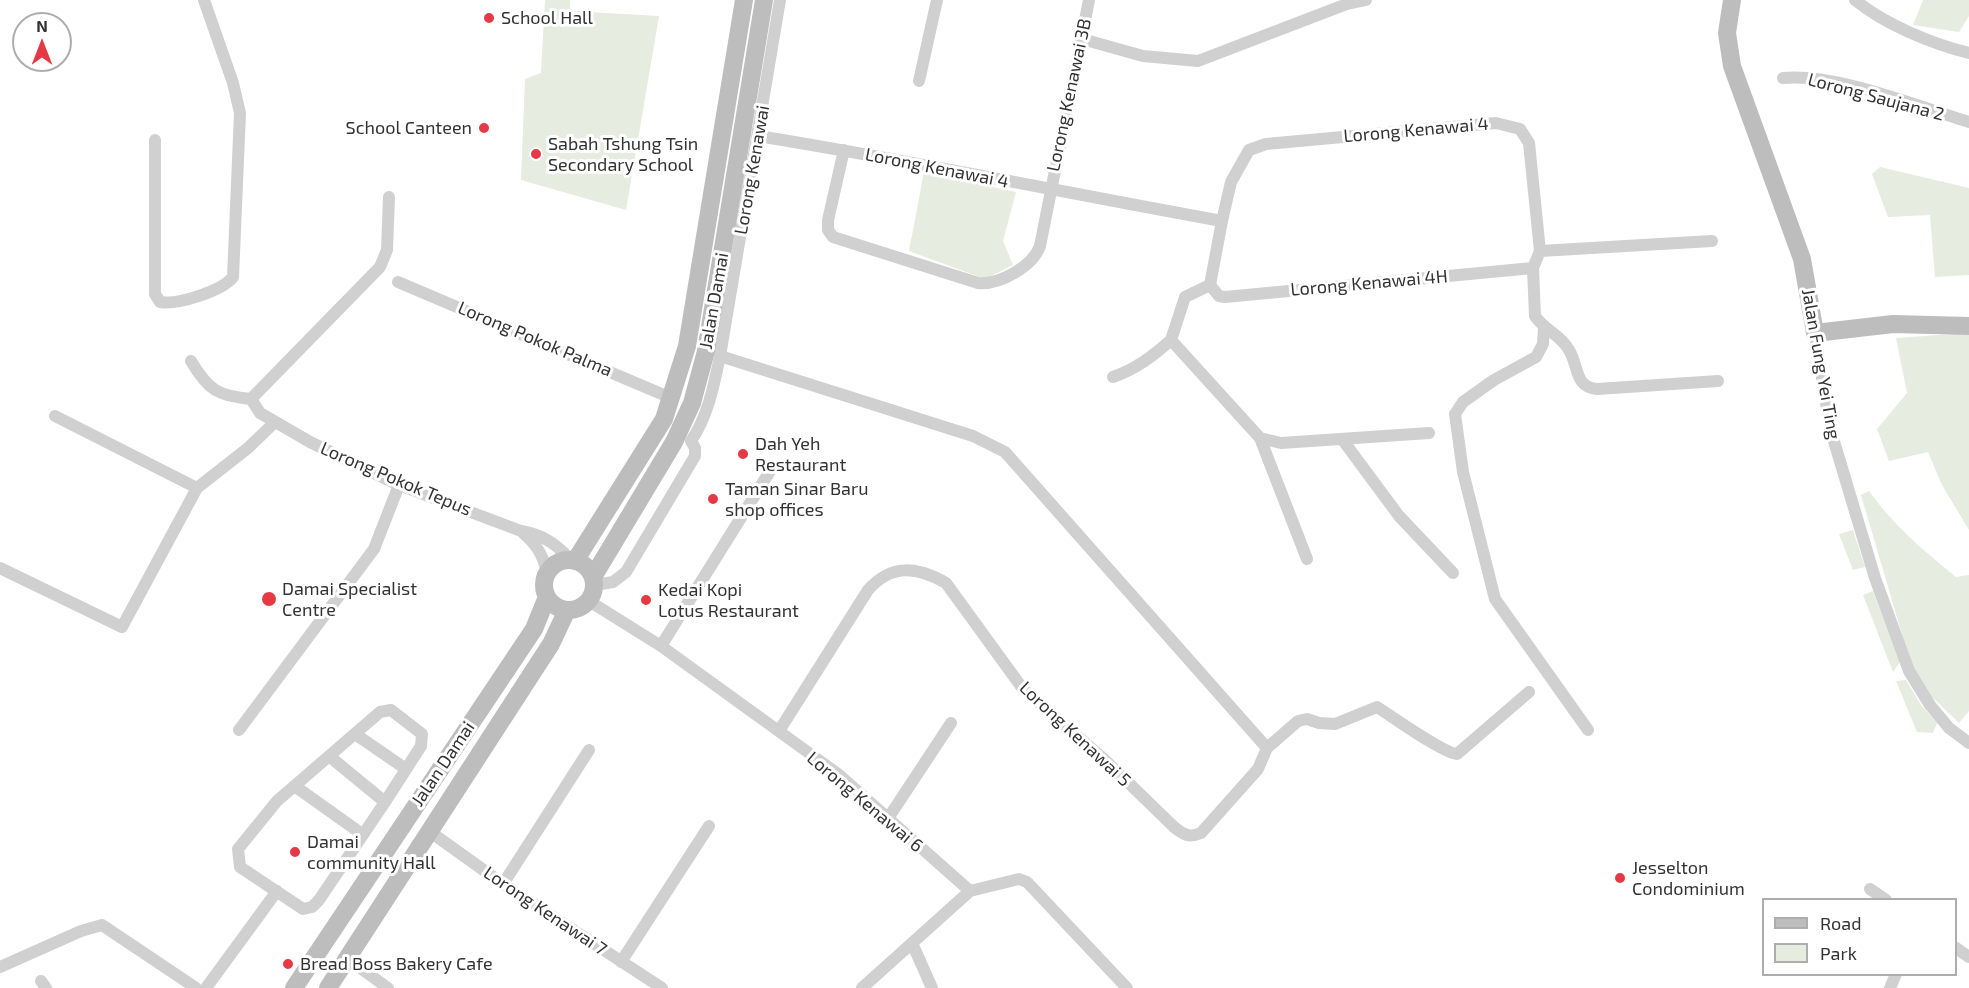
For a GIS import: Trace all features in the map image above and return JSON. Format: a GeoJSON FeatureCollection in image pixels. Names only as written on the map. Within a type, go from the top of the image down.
{"type":"FeatureCollection","features":[{"type":"Feature","properties":{"kind":"main road","name":"Jalan Damai"},"geometry":{"type":"LineString","coordinates":[[573,560],[664,419],[687,346],[744,0]]}},
{"type":"Feature","properties":{"kind":"main road","name":"Jalan Damai"},"geometry":{"type":"LineString","coordinates":[[592,588],[682,442],[706,351],[764,0]]}},
{"type":"Feature","properties":{"kind":"main road","name":"Jalan Fung Yei Ting"},"geometry":{"type":"LineString","coordinates":[[1732,0],[1727,33],[1732,66],[1802,259],[1815,333]]}},
{"type":"Feature","properties":{"kind":"main road"},"geometry":{"type":"LineString","coordinates":[[1815,333],[1893,324],[1969,326]]}},
{"type":"Feature","properties":{"kind":"main road"},"geometry":{"type":"LineString","coordinates":[[573,560],[586,567],[592,588],[579,609],[567,610],[555,606],[547,597],[544,585],[547,573],[553,566],[573,560]]}},
{"type":"Feature","properties":{"kind":"main road","name":"Jalan Damai"},"geometry":{"type":"LineString","coordinates":[[294,988],[534,629],[547,597]]}},
{"type":"Feature","properties":{"kind":"main road","name":"Jalan Damai"},"geometry":{"type":"LineString","coordinates":[[328,988],[551,644],[567,610]]}},
{"type":"Feature","properties":{"kind":"street"},"geometry":{"type":"LineString","coordinates":[[155,140],[155,294],[160,302],[170,303],[226,286],[233,277],[240,113],[204,0]]}},
{"type":"Feature","properties":{"kind":"street","name":"Lorong Kenawai"},"geometry":{"type":"LineString","coordinates":[[592,588],[613,582],[626,572],[694,456],[695,448],[682,442],[699,428],[711,394],[720,356],[780,0]]}},
{"type":"Feature","properties":{"kind":"street"},"geometry":{"type":"LineString","coordinates":[[919,81],[938,0]]}},
{"type":"Feature","properties":{"kind":"street","name":"Lorong Kenawai 3B"},"geometry":{"type":"LineString","coordinates":[[844,150],[828,220],[828,231],[833,237],[978,284],[992,282],[1036,257],[1089,0]]}},
{"type":"Feature","properties":{"kind":"street"},"geometry":{"type":"LineString","coordinates":[[1082,39],[1143,56],[1198,61],[1347,4],[1366,0]]}},
{"type":"Feature","properties":{"kind":"street"},"geometry":{"type":"LineString","coordinates":[[1855,0],[1875,16],[1939,45],[1969,53]]}},
{"type":"Feature","properties":{"kind":"street","name":"Lorong Saujana 2"},"geometry":{"type":"LineString","coordinates":[[1783,78],[1805,76],[1838,83],[1969,122]]}},
{"type":"Feature","properties":{"kind":"street","name":"Lorong Kenawai 4"},"geometry":{"type":"LineString","coordinates":[[1210,285],[1232,182],[1249,150],[1277,143],[1496,123],[1520,129],[1529,143],[1540,251],[1533,268],[1535,316],[1544,327]]}},
{"type":"Feature","properties":{"kind":"street","name":"Lorong Kenawai 4"},"geometry":{"type":"LineString","coordinates":[[758,136],[1222,221]]}},
{"type":"Feature","properties":{"kind":"street"},"geometry":{"type":"LineString","coordinates":[[191,361],[202,379],[217,392],[226,397],[251,399],[380,267],[387,250],[389,197]]}},
{"type":"Feature","properties":{"kind":"street"},"geometry":{"type":"LineString","coordinates":[[1540,251],[1712,241]]}},
{"type":"Feature","properties":{"kind":"street","name":"Lorong Kenawai 4H"},"geometry":{"type":"LineString","coordinates":[[1210,285],[1219,296],[1225,297],[1533,268]]}},
{"type":"Feature","properties":{"kind":"street","name":"Lorong Pokok Palma"},"geometry":{"type":"LineString","coordinates":[[398,282],[671,398]]}},
{"type":"Feature","properties":{"kind":"street"},"geometry":{"type":"LineString","coordinates":[[1113,377],[1129,372],[1147,361],[1171,340],[1185,297],[1210,285]]}},
{"type":"Feature","properties":{"kind":"street"},"geometry":{"type":"LineString","coordinates":[[1544,327],[1561,339],[1570,350],[1581,383],[1587,388],[1718,381]]}},
{"type":"Feature","properties":{"kind":"street"},"geometry":{"type":"LineString","coordinates":[[1544,327],[1543,344],[1536,357],[1494,380],[1462,402],[1455,414],[1462,472],[1495,599],[1588,730]]}},
{"type":"Feature","properties":{"kind":"street","name":"Jalan Fung Yei Ting"},"geometry":{"type":"LineString","coordinates":[[1815,333],[1830,428],[1875,578],[1909,671],[1930,705],[1949,729],[1969,743]]}},
{"type":"Feature","properties":{"kind":"street"},"geometry":{"type":"LineString","coordinates":[[1171,340],[1260,438],[1307,559]]}},
{"type":"Feature","properties":{"kind":"street"},"geometry":{"type":"LineString","coordinates":[[720,356],[973,436],[1005,452],[1267,748]]}},
{"type":"Feature","properties":{"kind":"street","name":"Lorong Pokok Tepus"},"geometry":{"type":"LineString","coordinates":[[251,399],[261,413],[310,442],[399,485],[521,531],[537,534],[554,542],[573,560]]}},
{"type":"Feature","properties":{"kind":"street"},"geometry":{"type":"LineString","coordinates":[[55,416],[197,489]]}},
{"type":"Feature","properties":{"kind":"street"},"geometry":{"type":"LineString","coordinates":[[0,568],[122,627],[197,489],[248,448],[275,422]]}},
{"type":"Feature","properties":{"kind":"street"},"geometry":{"type":"LineString","coordinates":[[1260,438],[1281,443],[1429,433]]}},
{"type":"Feature","properties":{"kind":"street"},"geometry":{"type":"LineString","coordinates":[[1342,439],[1399,516],[1453,573]]}},
{"type":"Feature","properties":{"kind":"street"},"geometry":{"type":"LineString","coordinates":[[661,646],[770,471]]}},
{"type":"Feature","properties":{"kind":"street"},"geometry":{"type":"LineString","coordinates":[[239,730],[374,549],[399,485]]}},
{"type":"Feature","properties":{"kind":"street","name":"Lorong Pokok Tepus"},"geometry":{"type":"LineString","coordinates":[[521,531],[536,545],[544,558],[547,573]]}},
{"type":"Feature","properties":{"kind":"street","name":"Lorong Kenawai 5"},"geometry":{"type":"LineString","coordinates":[[779,731],[868,590],[879,577],[892,570],[907,570],[936,577],[946,583],[1023,689],[1184,834],[1193,836],[1201,833],[1258,769],[1267,748],[1298,721],[1307,719],[1319,723],[1335,724],[1377,707],[1418,731],[1440,749],[1457,754],[1529,692]]}},
{"type":"Feature","properties":{"kind":"street","name":"Lorong Kenawai 6"},"geometry":{"type":"LineString","coordinates":[[592,588],[661,646],[838,774],[886,820],[970,891]]}},
{"type":"Feature","properties":{"kind":"street"},"geometry":{"type":"LineString","coordinates":[[391,710],[422,734],[421,746],[312,907],[303,909],[240,867],[238,849],[277,801],[355,734],[380,712],[391,710]]}},
{"type":"Feature","properties":{"kind":"street"},"geometry":{"type":"LineString","coordinates":[[886,820],[951,723]]}},
{"type":"Feature","properties":{"kind":"street"},"geometry":{"type":"LineString","coordinates":[[355,734],[406,770]]}},
{"type":"Feature","properties":{"kind":"street"},"geometry":{"type":"LineString","coordinates":[[503,884],[589,750]]}},
{"type":"Feature","properties":{"kind":"street"},"geometry":{"type":"LineString","coordinates":[[329,756],[385,802]]}},
{"type":"Feature","properties":{"kind":"street"},"geometry":{"type":"LineString","coordinates":[[296,787],[362,834]]}},
{"type":"Feature","properties":{"kind":"street"},"geometry":{"type":"LineString","coordinates":[[621,962],[709,826]]}},
{"type":"Feature","properties":{"kind":"street","name":"Lorong Kenawai 7"},"geometry":{"type":"LineString","coordinates":[[429,831],[503,884],[662,988]]}},
{"type":"Feature","properties":{"kind":"street"},"geometry":{"type":"LineString","coordinates":[[862,988],[970,891],[1019,879],[1027,882],[1127,988]]}},
{"type":"Feature","properties":{"kind":"street"},"geometry":{"type":"LineString","coordinates":[[1870,889],[1883,898]]}},
{"type":"Feature","properties":{"kind":"street"},"geometry":{"type":"LineString","coordinates":[[206,988],[276,891]]}},
{"type":"Feature","properties":{"kind":"street"},"geometry":{"type":"LineString","coordinates":[[0,967],[81,931],[102,925],[182,984],[196,988]]}},
{"type":"Feature","properties":{"kind":"street"},"geometry":{"type":"LineString","coordinates":[[912,943],[932,988]]}},
{"type":"Feature","properties":{"kind":"street"},"geometry":{"type":"LineString","coordinates":[[348,959],[388,988]]}},
{"type":"Feature","properties":{"kind":"green space"},"geometry":{"type":"Polygon","coordinates":[[[545,0],[570,0],[570,11],[659,16],[626,210],[521,180],[525,79],[541,73],[545,0]]]}},
{"type":"Feature","properties":{"kind":"green space"},"geometry":{"type":"Polygon","coordinates":[[[1923,0],[1969,0],[1969,16],[1959,32],[1913,25],[1923,0]]]}},
{"type":"Feature","properties":{"kind":"green space"},"geometry":{"type":"Polygon","coordinates":[[[1880,167],[1969,188],[1969,275],[1935,277],[1930,215],[1888,217],[1872,174],[1880,167]]]}},
{"type":"Feature","properties":{"kind":"green space"},"geometry":{"type":"Polygon","coordinates":[[[924,172],[1016,192],[1003,241],[1013,265],[985,279],[909,251],[924,172]]]}},
{"type":"Feature","properties":{"kind":"green space"},"geometry":{"type":"Polygon","coordinates":[[[1969,335],[1969,530],[1942,485],[1928,452],[1889,461],[1877,429],[1907,393],[1896,338],[1969,335]]]}},
{"type":"Feature","properties":{"kind":"green space"},"geometry":{"type":"Polygon","coordinates":[[[1869,491],[1898,526],[1932,557],[1956,577],[1969,575],[1969,711],[1959,723],[1932,697],[1911,665],[1861,495],[1869,491]]]}},
{"type":"Feature","properties":{"kind":"green space"},"geometry":{"type":"Polygon","coordinates":[[[1853,530],[1865,567],[1853,570],[1839,534],[1853,530]]]}},
{"type":"Feature","properties":{"kind":"green space"},"geometry":{"type":"Polygon","coordinates":[[[1873,591],[1900,662],[1893,672],[1863,595],[1873,591]]]}},
{"type":"Feature","properties":{"kind":"green space"},"geometry":{"type":"Polygon","coordinates":[[[1906,680],[1921,705],[1937,723],[1933,733],[1917,732],[1896,681],[1906,680]]]}},
{"type":"Feature","properties":{"kind":"place","name":"School Hall"},"geometry":{"type":"Point","coordinates":[489,18]}},
{"type":"Feature","properties":{"kind":"place","name":"School Canteen"},"geometry":{"type":"Point","coordinates":[484,128]}},
{"type":"Feature","properties":{"kind":"place","name":"Sabah Tshung Tsin Secondary School"},"geometry":{"type":"Point","coordinates":[536,154]}},
{"type":"Feature","properties":{"kind":"place","name":"Dah Yeh Restaurant"},"geometry":{"type":"Point","coordinates":[743,454]}},
{"type":"Feature","properties":{"kind":"place","name":"Taman Sinar Baru shop offices"},"geometry":{"type":"Point","coordinates":[713,499]}},
{"type":"Feature","properties":{"kind":"place","name":"Damai Specialist Centre"},"geometry":{"type":"Point","coordinates":[269,599]}},
{"type":"Feature","properties":{"kind":"place","name":"Kedai Kopi Lotus Restaurant"},"geometry":{"type":"Point","coordinates":[646,600]}},
{"type":"Feature","properties":{"kind":"place","name":"Damai community Hall"},"geometry":{"type":"Point","coordinates":[295,852]}},
{"type":"Feature","properties":{"kind":"place","name":"Jesselton Condominium"},"geometry":{"type":"Point","coordinates":[1620,878]}},
{"type":"Feature","properties":{"kind":"place","name":"Bread Boss Bakery Cafe"},"geometry":{"type":"Point","coordinates":[288,964]}}]}
